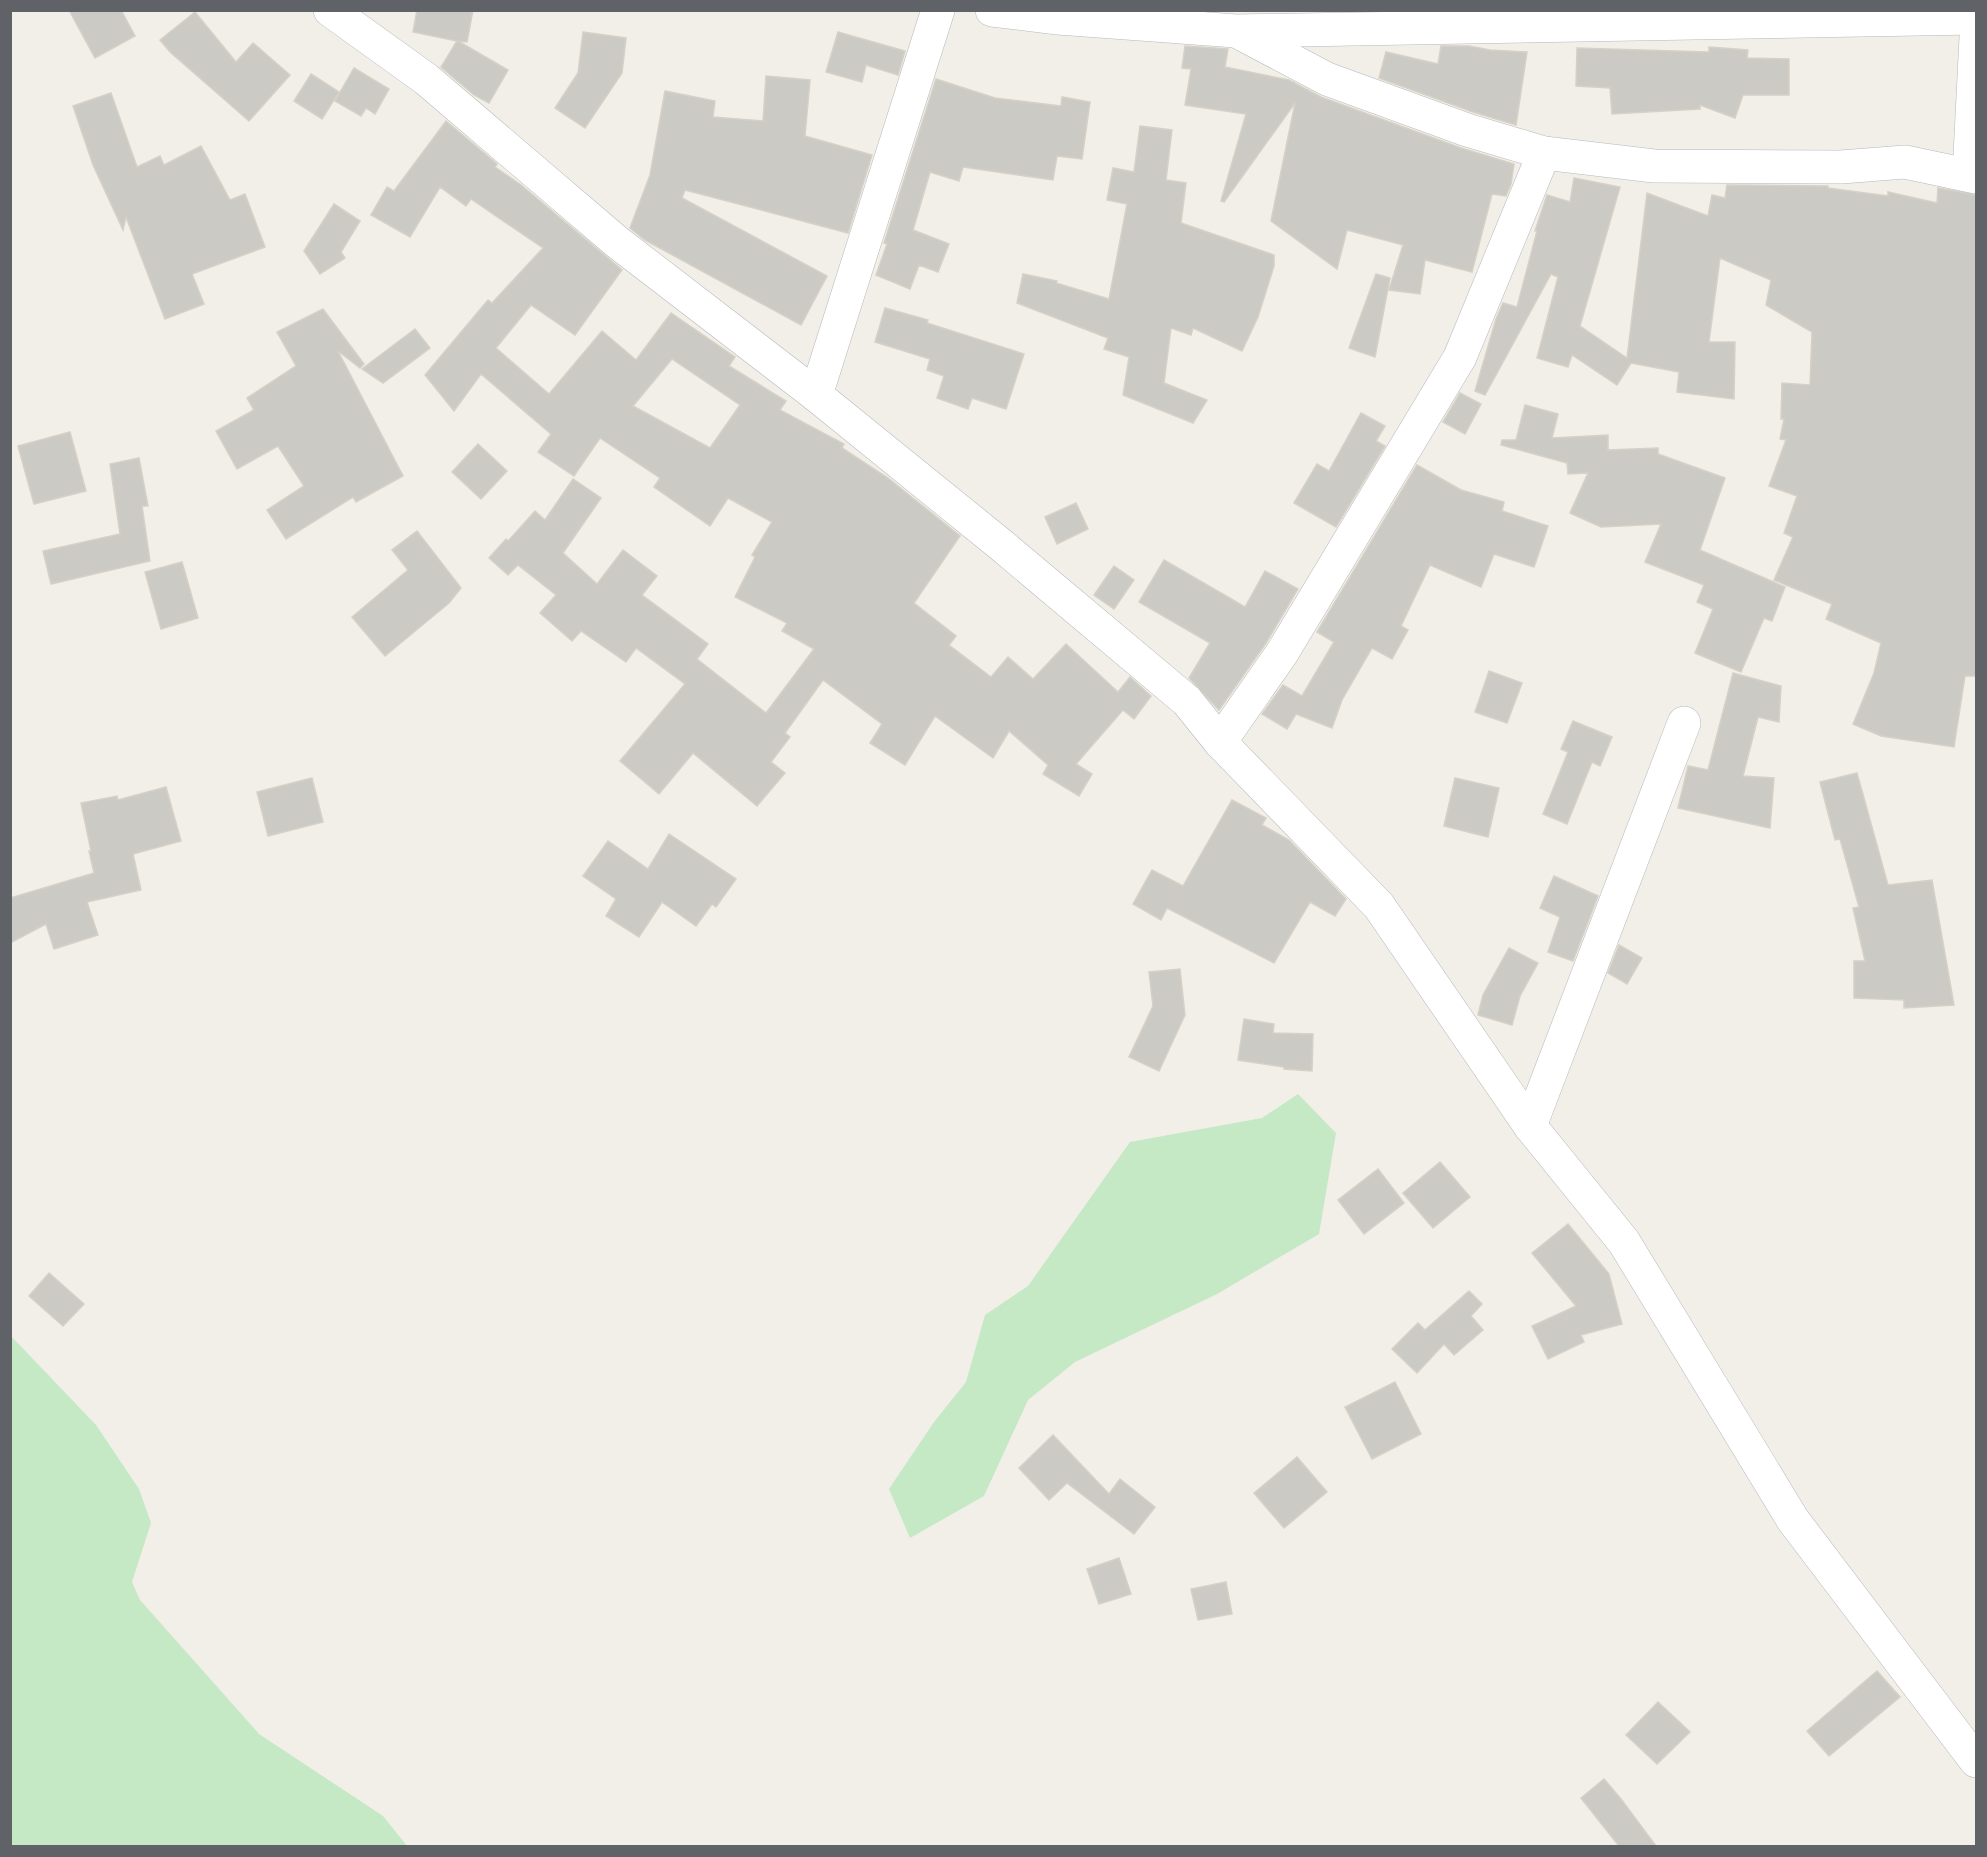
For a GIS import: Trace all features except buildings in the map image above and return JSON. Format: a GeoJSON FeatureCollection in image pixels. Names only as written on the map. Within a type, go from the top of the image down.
{"type":"FeatureCollection","features":[{"type":"Feature","properties":{"kind":"street"},"geometry":{"type":"LineString","coordinates":[[330,10],[426,79],[617,242],[816,395],[1000,544],[1187,701],[1220,742],[1379,906],[1530,1126],[1624,1242],[1793,1520],[1977,1761]]}},
{"type":"Feature","properties":{"kind":"street"},"geometry":{"type":"LineString","coordinates":[[816,395],[938,10]]}},
{"type":"Feature","properties":{"kind":"street"},"geometry":{"type":"LineString","coordinates":[[992,10],[1236,31],[1523,18],[1847,16],[1977,18]]}},
{"type":"Feature","properties":{"kind":"street"},"geometry":{"type":"LineString","coordinates":[[1236,31],[1327,79],[1467,130],[1544,153],[1654,166],[1840,167],[1905,162],[1973,176],[1977,37]]}},
{"type":"Feature","properties":{"kind":"street"},"geometry":{"type":"LineString","coordinates":[[1220,742],[1282,653],[1460,357],[1544,153]]}},
{"type":"Feature","properties":{"kind":"street"},"geometry":{"type":"LineString","coordinates":[[1530,1126],[1684,723]]}},
{"type":"Feature","properties":{"kind":"green space"},"geometry":{"type":"Polygon","coordinates":[[[1298,1094],[1336,1133],[1319,1234],[1217,1294],[1075,1362],[1028,1400],[984,1496],[910,1538],[889,1489],[934,1422],[966,1382],[985,1315],[1028,1286],[1130,1142],[1262,1118],[1298,1094]]]}},
{"type":"Feature","properties":{"kind":"green space"},"geometry":{"type":"Polygon","coordinates":[[[10,1335],[96,1425],[139,1489],[151,1523],[132,1582],[140,1600],[259,1734],[383,1816],[407,1846],[11,1846],[10,1335]]]}}]}
